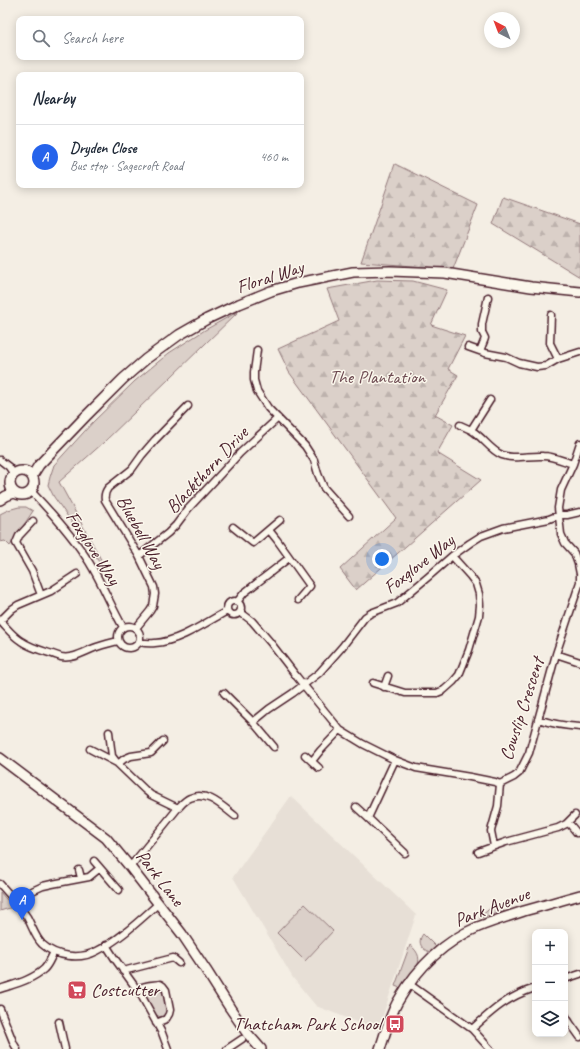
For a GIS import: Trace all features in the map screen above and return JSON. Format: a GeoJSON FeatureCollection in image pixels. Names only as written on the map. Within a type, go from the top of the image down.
{"type":"FeatureCollection","features":[{"type":"Feature","properties":{"kind":"street","name":"Floral Way"},"geometry":{"type":"LineString","coordinates":[[32,476],[39,465],[86,416],[123,379],[146,359],[179,335],[207,319],[271,291],[298,283],[353,272],[390,271],[445,273],[531,287],[580,292]]}},
{"type":"Feature","properties":{"kind":"street"},"geometry":{"type":"LineString","coordinates":[[480,351],[484,341],[482,324],[488,297]]}},
{"type":"Feature","properties":{"kind":"street"},"geometry":{"type":"LineString","coordinates":[[551,315],[550,343],[558,358]]}},
{"type":"Feature","properties":{"kind":"street"},"geometry":{"type":"LineString","coordinates":[[468,347],[537,367],[546,366],[558,358],[580,352]]}},
{"type":"Feature","properties":{"kind":"street"},"geometry":{"type":"LineString","coordinates":[[257,350],[254,372],[254,380],[257,391],[268,408],[305,446],[314,460],[324,488],[349,516]]}},
{"type":"Feature","properties":{"kind":"street"},"geometry":{"type":"LineString","coordinates":[[471,430],[490,400]]}},
{"type":"Feature","properties":{"kind":"street","name":"Bluebell Way"},"geometry":{"type":"LineString","coordinates":[[136,628],[153,606],[155,594],[154,587],[139,556],[105,500],[104,495],[105,491],[112,484],[132,469],[155,440],[188,406]]}},
{"type":"Feature","properties":{"kind":"street","name":"Blackthorn Drive"},"geometry":{"type":"LineString","coordinates":[[139,556],[168,533],[240,453],[278,418]]}},
{"type":"Feature","properties":{"kind":"street"},"geometry":{"type":"LineString","coordinates":[[460,426],[471,430],[482,437],[493,449],[504,455],[515,457],[551,457],[572,464]]}},
{"type":"Feature","properties":{"kind":"street","name":"Cowslip Crescent"},"geometry":{"type":"LineString","coordinates":[[304,684],[340,730],[362,744],[395,760],[416,768],[470,777],[500,784],[519,773],[529,753],[556,654],[580,582],[578,564],[574,553],[565,542],[561,534],[558,508],[561,490],[580,443]]}},
{"type":"Feature","properties":{"kind":"street"},"geometry":{"type":"LineString","coordinates":[[0,460],[14,473]]}},
{"type":"Feature","properties":{"kind":"street"},"geometry":{"type":"LineString","coordinates":[[17,471],[25,471],[32,476],[34,484],[31,491],[25,495],[17,495],[11,490],[9,483],[14,473],[17,471]]}},
{"type":"Feature","properties":{"kind":"street","name":"Foxglove Way"},"geometry":{"type":"LineString","coordinates":[[31,491],[49,510],[89,562],[123,627]]}},
{"type":"Feature","properties":{"kind":"street"},"geometry":{"type":"LineString","coordinates":[[0,500],[14,493]]}},
{"type":"Feature","properties":{"kind":"street","name":"Foxglove Way"},"geometry":{"type":"LineString","coordinates":[[253,722],[319,673],[342,647],[365,617],[371,613],[397,603],[452,556],[481,536],[512,526],[549,519],[559,515],[580,512]]}},
{"type":"Feature","properties":{"kind":"street"},"geometry":{"type":"LineString","coordinates":[[233,528],[253,543],[280,520]]}},
{"type":"Feature","properties":{"kind":"street"},"geometry":{"type":"LineString","coordinates":[[34,522],[19,536],[16,543],[32,571],[41,595]]}},
{"type":"Feature","properties":{"kind":"street"},"geometry":{"type":"LineString","coordinates":[[269,530],[310,586],[298,600]]}},
{"type":"Feature","properties":{"kind":"street"},"geometry":{"type":"LineString","coordinates":[[373,683],[405,693],[416,694],[437,692],[444,690],[453,682],[461,670],[469,650],[479,616],[480,605],[476,584],[452,556]]}},
{"type":"Feature","properties":{"kind":"street"},"geometry":{"type":"LineString","coordinates":[[237,602],[244,593],[289,558]]}},
{"type":"Feature","properties":{"kind":"street"},"geometry":{"type":"LineString","coordinates":[[77,574],[52,591],[18,605],[0,621],[15,637],[22,642],[60,657],[80,655],[94,648],[118,641]]}},
{"type":"Feature","properties":{"kind":"street"},"geometry":{"type":"LineString","coordinates":[[227,612],[229,603],[233,601],[237,602],[241,606],[240,612]]}},
{"type":"Feature","properties":{"kind":"street"},"geometry":{"type":"LineString","coordinates":[[227,612],[233,615],[240,612]]}},
{"type":"Feature","properties":{"kind":"street"},"geometry":{"type":"LineString","coordinates":[[139,642],[155,643],[169,641],[227,612]]}},
{"type":"Feature","properties":{"kind":"street"},"geometry":{"type":"LineString","coordinates":[[240,612],[252,622],[270,642],[304,684]]}},
{"type":"Feature","properties":{"kind":"street"},"geometry":{"type":"LineString","coordinates":[[131,626],[136,628],[140,634],[139,642],[133,647],[128,648],[120,645],[118,641],[118,633],[123,627],[131,626]]}},
{"type":"Feature","properties":{"kind":"street"},"geometry":{"type":"LineString","coordinates":[[556,654],[580,662]]}},
{"type":"Feature","properties":{"kind":"street"},"geometry":{"type":"LineString","coordinates":[[384,687],[388,676]]}},
{"type":"Feature","properties":{"kind":"street"},"geometry":{"type":"LineString","coordinates":[[224,693],[253,722],[274,747]]}},
{"type":"Feature","properties":{"kind":"street"},"geometry":{"type":"LineString","coordinates":[[538,719],[552,724],[580,727]]}},
{"type":"Feature","properties":{"kind":"street"},"geometry":{"type":"LineString","coordinates":[[312,762],[320,751],[340,730]]}},
{"type":"Feature","properties":{"kind":"street"},"geometry":{"type":"LineString","coordinates":[[109,732],[112,756],[118,764],[151,795],[178,808]]}},
{"type":"Feature","properties":{"kind":"street"},"geometry":{"type":"LineString","coordinates":[[118,764],[131,756],[151,753],[163,741]]}},
{"type":"Feature","properties":{"kind":"street"},"geometry":{"type":"LineString","coordinates":[[90,749],[118,764]]}},
{"type":"Feature","properties":{"kind":"street"},"geometry":{"type":"LineString","coordinates":[[305,755],[320,768]]}},
{"type":"Feature","properties":{"kind":"street","name":"Park Lane"},"geometry":{"type":"LineString","coordinates":[[0,758],[106,838],[182,934],[233,1013],[261,1049]]}},
{"type":"Feature","properties":{"kind":"street"},"geometry":{"type":"LineString","coordinates":[[368,818],[395,760]]}},
{"type":"Feature","properties":{"kind":"street"},"geometry":{"type":"LineString","coordinates":[[494,846],[491,831],[498,806],[500,784]]}},
{"type":"Feature","properties":{"kind":"street"},"geometry":{"type":"LineString","coordinates":[[130,867],[178,808],[191,797],[207,797],[235,816]]}},
{"type":"Feature","properties":{"kind":"street"},"geometry":{"type":"LineString","coordinates":[[356,807],[405,853]]}},
{"type":"Feature","properties":{"kind":"street"},"geometry":{"type":"LineString","coordinates":[[478,852],[558,828],[568,822],[575,815]]}},
{"type":"Feature","properties":{"kind":"street"},"geometry":{"type":"LineString","coordinates":[[568,822],[577,834]]}},
{"type":"Feature","properties":{"kind":"street"},"geometry":{"type":"LineString","coordinates":[[94,861],[119,890]]}},
{"type":"Feature","properties":{"kind":"street"},"geometry":{"type":"LineString","coordinates":[[16,902],[30,892],[43,886],[89,877],[100,868]]}},
{"type":"Feature","properties":{"kind":"street"},"geometry":{"type":"LineString","coordinates":[[79,870],[81,878]]}},
{"type":"Feature","properties":{"kind":"street"},"geometry":{"type":"LineString","coordinates":[[0,884],[27,917],[40,942],[54,952],[65,955],[75,956],[96,951],[133,925],[158,904]]}},
{"type":"Feature","properties":{"kind":"street","name":"Park Avenue"},"geometry":{"type":"LineString","coordinates":[[380,1049],[390,1018],[399,999],[419,970],[434,954],[455,939],[478,927],[580,895]]}},
{"type":"Feature","properties":{"kind":"street"},"geometry":{"type":"LineString","coordinates":[[106,945],[141,995],[156,1022],[168,1049]]}},
{"type":"Feature","properties":{"kind":"street"},"geometry":{"type":"LineString","coordinates":[[0,989],[34,976],[45,968],[54,952]]}},
{"type":"Feature","properties":{"kind":"street"},"geometry":{"type":"LineString","coordinates":[[123,970],[173,958],[179,963]]}},
{"type":"Feature","properties":{"kind":"street"},"geometry":{"type":"LineString","coordinates":[[568,978],[580,974]]}},
{"type":"Feature","properties":{"kind":"street"},"geometry":{"type":"LineString","coordinates":[[141,995],[140,990],[144,986],[160,984],[164,987],[170,1010],[166,1019],[156,1022]]}},
{"type":"Feature","properties":{"kind":"street"},"geometry":{"type":"LineString","coordinates":[[409,984],[472,1030],[490,1049]]}},
{"type":"Feature","properties":{"kind":"street"},"geometry":{"type":"LineString","coordinates":[[472,1030],[492,1010],[516,996],[532,989]]}},
{"type":"Feature","properties":{"kind":"street"},"geometry":{"type":"LineString","coordinates":[[0,1009],[17,1049]]}},
{"type":"Feature","properties":{"kind":"street"},"geometry":{"type":"LineString","coordinates":[[568,1020],[580,1036]]}},
{"type":"Feature","properties":{"kind":"street"},"geometry":{"type":"LineString","coordinates":[[59,1022],[65,1049]]}},
{"type":"Feature","properties":{"kind":"street"},"geometry":{"type":"LineString","coordinates":[[228,1049],[242,1039]]}},
{"type":"Feature","properties":{"kind":"shaded area"},"geometry":{"type":"Polygon","coordinates":[[[291,796],[416,915],[378,1030],[316,1006],[293,978],[233,877],[291,796]]]}},
{"type":"Feature","properties":{"kind":"green space"},"geometry":{"type":"Polygon","coordinates":[[[395,164],[478,205],[453,269],[361,262],[395,164]]]}},
{"type":"Feature","properties":{"kind":"green space"},"geometry":{"type":"Polygon","coordinates":[[[503,197],[580,224],[580,277],[493,224],[503,197]]]}},
{"type":"Feature","properties":{"kind":"green space","name":"The Plantation"},"geometry":{"type":"Polygon","coordinates":[[[377,280],[413,281],[447,290],[431,325],[465,336],[448,369],[458,375],[435,415],[453,425],[437,453],[481,480],[356,590],[340,569],[396,518],[289,372],[278,349],[339,321],[327,289],[377,280]]]}},
{"type":"Feature","properties":{"kind":"green space"},"geometry":{"type":"Polygon","coordinates":[[[239,311],[103,443],[59,482],[111,578],[54,497],[48,485],[54,465],[93,422],[135,381],[169,353],[205,330],[239,311]]]}},
{"type":"Feature","properties":{"kind":"green space"},"geometry":{"type":"Polygon","coordinates":[[[19,507],[26,507],[33,511],[10,546],[5,541],[0,542],[0,514],[19,507]]]}},
{"type":"Feature","properties":{"kind":"green space"},"geometry":{"type":"Polygon","coordinates":[[[0,892],[12,906],[13,907],[0,911],[0,892]]]}},
{"type":"Feature","properties":{"kind":"green space"},"geometry":{"type":"Polygon","coordinates":[[[496,903],[506,913],[503,912],[479,918],[496,903]]]}},
{"type":"Feature","properties":{"kind":"green space"},"geometry":{"type":"Polygon","coordinates":[[[305,904],[333,931],[305,961],[277,933],[305,904]]]}},
{"type":"Feature","properties":{"kind":"green space"},"geometry":{"type":"Polygon","coordinates":[[[423,934],[437,948],[433,952],[429,952],[424,949],[420,944],[423,934]]]}},
{"type":"Feature","properties":{"kind":"green space"},"geometry":{"type":"Polygon","coordinates":[[[410,945],[416,951],[419,962],[417,967],[400,988],[395,986],[410,945]]]}},
{"type":"Feature","properties":{"kind":"green space"},"geometry":{"type":"Polygon","coordinates":[[[154,989],[160,989],[166,1004],[167,1013],[160,1017],[155,1014],[147,998],[149,993],[154,989]]]}},
{"type":"Feature","properties":{"kind":"place","name":"Dryden Close"},"geometry":{"type":"Point","coordinates":[22,920]}},
{"type":"Feature","properties":{"kind":"place","name":"Costcutter"},"geometry":{"type":"Point","coordinates":[77,990]}},
{"type":"Feature","properties":{"kind":"place","name":"Thatcham Park School"},"geometry":{"type":"Point","coordinates":[395,1024]}}]}
